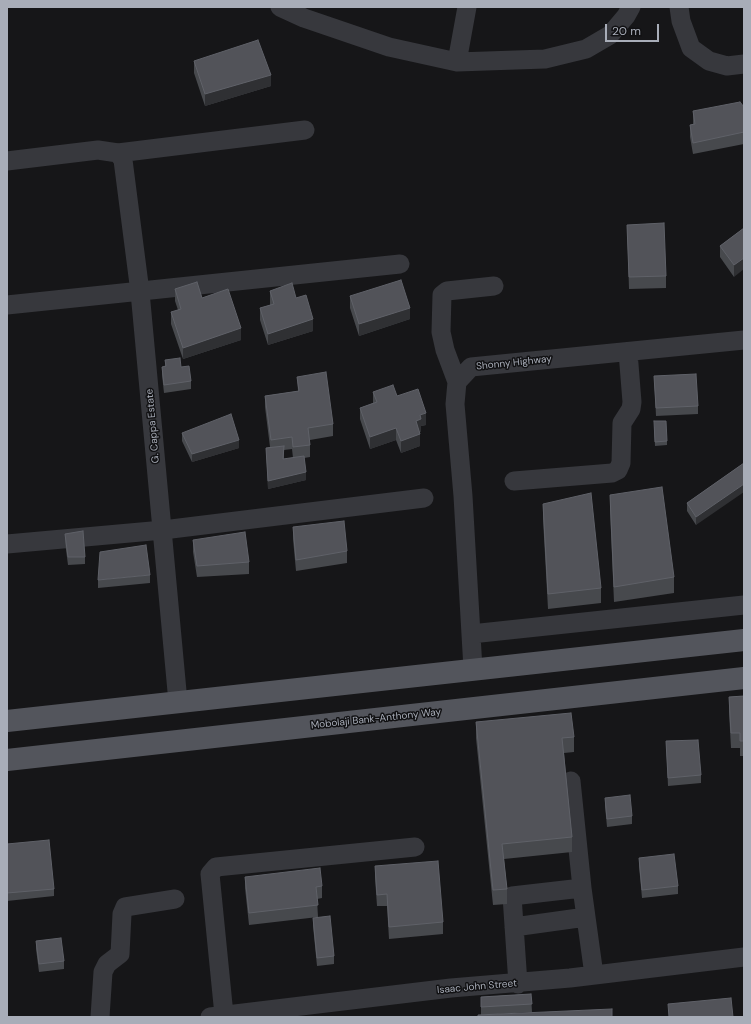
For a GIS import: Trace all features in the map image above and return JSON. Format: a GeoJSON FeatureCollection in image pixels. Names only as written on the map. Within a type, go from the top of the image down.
{"type":"FeatureCollection","features":[{"type":"Feature","properties":{"kind":"main road"},"geometry":{"type":"LineString","coordinates":[[7,721],[744,640]]}},
{"type":"Feature","properties":{"kind":"main road","name":"Mobolaji Bank-Anthony Way"},"geometry":{"type":"LineString","coordinates":[[7,760],[744,678]]}},
{"type":"Feature","properties":{"kind":"street"},"geometry":{"type":"LineString","coordinates":[[280,7],[304,18],[389,47],[457,62],[545,59],[586,48],[610,35],[626,16],[631,7]]}},
{"type":"Feature","properties":{"kind":"street"},"geometry":{"type":"LineString","coordinates":[[457,62],[467,7]]}},
{"type":"Feature","properties":{"kind":"street"},"geometry":{"type":"LineString","coordinates":[[679,7],[681,21],[691,48],[709,61],[727,66],[744,64]]}},
{"type":"Feature","properties":{"kind":"street"},"geometry":{"type":"LineString","coordinates":[[7,161],[98,150],[118,153],[305,130]]}},
{"type":"Feature","properties":{"kind":"street","name":"G. Cappa Estate"},"geometry":{"type":"LineString","coordinates":[[118,153],[123,160],[140,292],[178,702]]}},
{"type":"Feature","properties":{"kind":"street"},"geometry":{"type":"LineString","coordinates":[[7,305],[400,264]]}},
{"type":"Feature","properties":{"kind":"street"},"geometry":{"type":"LineString","coordinates":[[472,669],[471,634],[455,404],[457,382],[440,332],[442,295],[448,290],[494,286]]}},
{"type":"Feature","properties":{"kind":"street","name":"Shonny Highway"},"geometry":{"type":"LineString","coordinates":[[457,382],[471,368],[744,340]]}},
{"type":"Feature","properties":{"kind":"street"},"geometry":{"type":"LineString","coordinates":[[514,481],[612,473],[618,470],[621,463],[622,423],[631,409],[632,402],[628,352]]}},
{"type":"Feature","properties":{"kind":"street"},"geometry":{"type":"LineString","coordinates":[[7,544],[163,530],[424,498]]}},
{"type":"Feature","properties":{"kind":"street"},"geometry":{"type":"LineString","coordinates":[[471,634],[744,605]]}},
{"type":"Feature","properties":{"kind":"street"},"geometry":{"type":"LineString","coordinates":[[571,781],[582,888],[594,975]]}},
{"type":"Feature","properties":{"kind":"street"},"geometry":{"type":"LineString","coordinates":[[217,1016],[210,874],[216,867],[415,847]]}},
{"type":"Feature","properties":{"kind":"street"},"geometry":{"type":"LineString","coordinates":[[518,984],[512,896],[582,888]]}},
{"type":"Feature","properties":{"kind":"street"},"geometry":{"type":"LineString","coordinates":[[100,1017],[103,972],[107,964],[120,954],[122,914],[125,906],[175,899]]}},
{"type":"Feature","properties":{"kind":"street"},"geometry":{"type":"LineString","coordinates":[[514,927],[586,917]]}},
{"type":"Feature","properties":{"kind":"street","name":"Isaac John Street"},"geometry":{"type":"LineString","coordinates":[[217,1016],[451,988],[518,984],[744,957]]}},
{"type":"Feature","properties":{"kind":"building"},"geometry":{"type":"Polygon","coordinates":[[[258,40],[271,75],[205,94],[194,61],[258,40]]]}},
{"type":"Feature","properties":{"kind":"building"},"geometry":{"type":"Polygon","coordinates":[[[740,102],[744,107],[744,132],[693,143],[690,125],[695,124],[693,111],[740,102]]]}},
{"type":"Feature","properties":{"kind":"building"},"geometry":{"type":"Polygon","coordinates":[[[664,223],[666,276],[629,277],[627,225],[664,223]]]}},
{"type":"Feature","properties":{"kind":"building"},"geometry":{"type":"Polygon","coordinates":[[[744,228],[744,258],[734,265],[720,246],[744,228]]]}},
{"type":"Feature","properties":{"kind":"building"},"geometry":{"type":"Polygon","coordinates":[[[401,280],[410,308],[359,324],[350,296],[401,280]]]}},
{"type":"Feature","properties":{"kind":"building"},"geometry":{"type":"Polygon","coordinates":[[[197,282],[202,298],[228,289],[241,328],[183,348],[171,312],[181,309],[175,289],[197,282]]]}},
{"type":"Feature","properties":{"kind":"building"},"geometry":{"type":"Polygon","coordinates":[[[292,283],[296,298],[306,295],[313,319],[268,334],[260,308],[274,304],[270,291],[292,283]]]}},
{"type":"Feature","properties":{"kind":"building"},"geometry":{"type":"Polygon","coordinates":[[[180,358],[181,367],[189,366],[191,381],[164,385],[162,367],[166,366],[165,360],[180,358]]]}},
{"type":"Feature","properties":{"kind":"building"},"geometry":{"type":"Polygon","coordinates":[[[326,372],[333,424],[308,428],[310,445],[293,447],[292,437],[271,440],[265,396],[299,391],[297,377],[326,372]]]}},
{"type":"Feature","properties":{"kind":"building"},"geometry":{"type":"Polygon","coordinates":[[[696,374],[698,406],[656,408],[654,376],[696,374]]]}},
{"type":"Feature","properties":{"kind":"building"},"geometry":{"type":"Polygon","coordinates":[[[393,385],[397,396],[418,389],[426,413],[420,415],[421,419],[416,421],[420,434],[401,441],[396,428],[370,437],[360,408],[377,402],[373,392],[393,385]]]}},
{"type":"Feature","properties":{"kind":"building"},"geometry":{"type":"Polygon","coordinates":[[[231,414],[239,440],[192,454],[182,433],[231,414]]]}},
{"type":"Feature","properties":{"kind":"building"},"geometry":{"type":"Polygon","coordinates":[[[654,421],[666,421],[667,441],[655,442],[654,421]]]}},
{"type":"Feature","properties":{"kind":"building"},"geometry":{"type":"Polygon","coordinates":[[[284,446],[283,459],[304,456],[306,472],[268,481],[266,448],[284,446]]]}},
{"type":"Feature","properties":{"kind":"building"},"geometry":{"type":"Polygon","coordinates":[[[744,463],[744,484],[696,517],[687,503],[744,463]]]}},
{"type":"Feature","properties":{"kind":"building"},"geometry":{"type":"Polygon","coordinates":[[[662,487],[674,577],[614,587],[610,495],[662,487]]]}},
{"type":"Feature","properties":{"kind":"building"},"geometry":{"type":"Polygon","coordinates":[[[591,493],[601,588],[548,594],[543,504],[591,493]]]}},
{"type":"Feature","properties":{"kind":"building"},"geometry":{"type":"Polygon","coordinates":[[[344,521],[347,551],[296,560],[293,527],[344,521]]]}},
{"type":"Feature","properties":{"kind":"building"},"geometry":{"type":"Polygon","coordinates":[[[83,531],[85,557],[68,557],[65,534],[83,531]]]}},
{"type":"Feature","properties":{"kind":"building"},"geometry":{"type":"Polygon","coordinates":[[[245,532],[249,562],[197,566],[193,540],[245,532]]]}},
{"type":"Feature","properties":{"kind":"building"},"geometry":{"type":"Polygon","coordinates":[[[146,545],[150,575],[98,580],[100,552],[146,545]]]}},
{"type":"Feature","properties":{"kind":"building"},"geometry":{"type":"Polygon","coordinates":[[[744,696],[744,741],[740,741],[740,733],[731,733],[729,697],[744,696]]]}},
{"type":"Feature","properties":{"kind":"building"},"geometry":{"type":"Polygon","coordinates":[[[571,713],[574,737],[562,738],[572,837],[502,844],[507,889],[493,890],[476,722],[571,713]]]}},
{"type":"Feature","properties":{"kind":"building"},"geometry":{"type":"Polygon","coordinates":[[[698,740],[701,775],[668,778],[666,741],[698,740]]]}},
{"type":"Feature","properties":{"kind":"building"},"geometry":{"type":"Polygon","coordinates":[[[630,795],[632,816],[607,819],[605,798],[630,795]]]}},
{"type":"Feature","properties":{"kind":"building"},"geometry":{"type":"Polygon","coordinates":[[[49,840],[54,889],[7,893],[7,844],[49,840]]]}},
{"type":"Feature","properties":{"kind":"building"},"geometry":{"type":"Polygon","coordinates":[[[674,854],[678,886],[642,890],[639,858],[674,854]]]}},
{"type":"Feature","properties":{"kind":"building"},"geometry":{"type":"Polygon","coordinates":[[[438,861],[443,922],[389,927],[387,894],[377,895],[375,866],[438,861]]]}},
{"type":"Feature","properties":{"kind":"building"},"geometry":{"type":"Polygon","coordinates":[[[320,868],[322,886],[316,887],[318,905],[249,913],[245,877],[320,868]]]}},
{"type":"Feature","properties":{"kind":"building"},"geometry":{"type":"Polygon","coordinates":[[[330,916],[334,956],[317,958],[313,918],[330,916]]]}},
{"type":"Feature","properties":{"kind":"building"},"geometry":{"type":"Polygon","coordinates":[[[61,938],[64,961],[39,964],[36,941],[61,938]]]}},
{"type":"Feature","properties":{"kind":"building"},"geometry":{"type":"Polygon","coordinates":[[[531,994],[532,1004],[481,1007],[481,997],[531,994]]]}},
{"type":"Feature","properties":{"kind":"building"},"geometry":{"type":"Polygon","coordinates":[[[731,998],[733,1017],[669,1017],[668,1004],[731,998]]]}},
{"type":"Feature","properties":{"kind":"building"},"geometry":{"type":"Polygon","coordinates":[[[612,1009],[612,1017],[478,1017],[478,1015],[612,1009]]]}}]}
